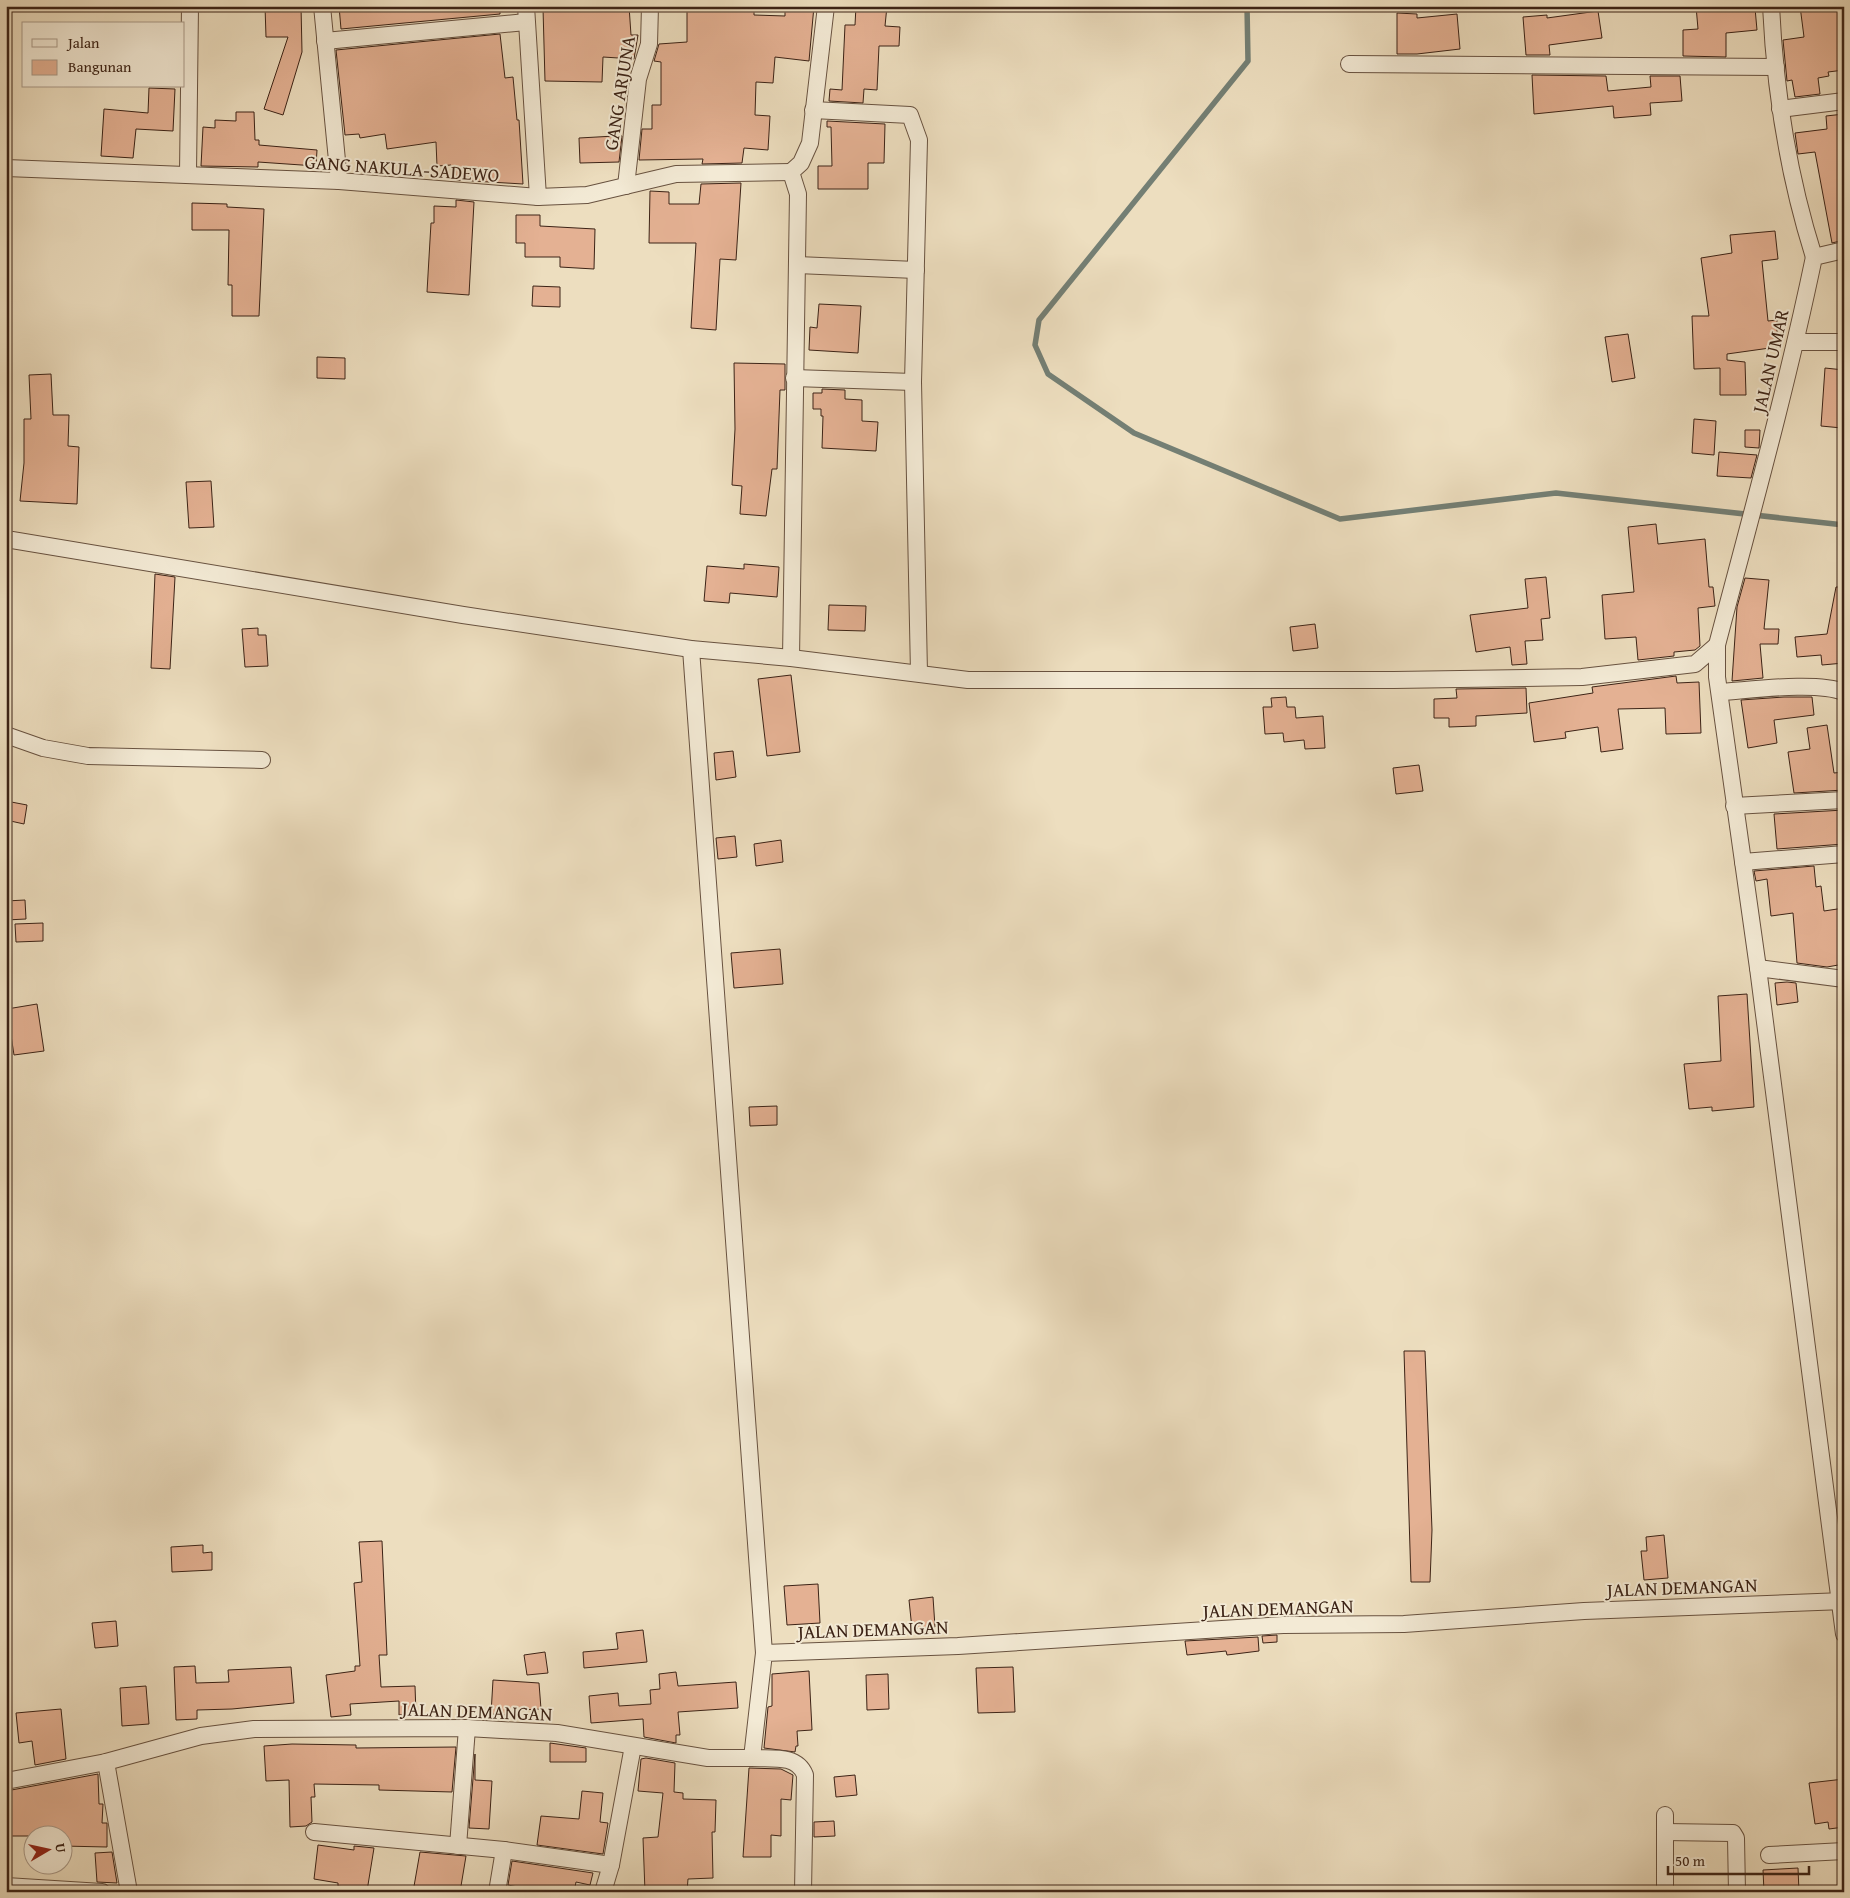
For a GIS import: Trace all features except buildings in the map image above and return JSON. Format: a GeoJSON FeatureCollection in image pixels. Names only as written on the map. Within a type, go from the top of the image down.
{"type":"FeatureCollection","features":[{"type":"Feature","properties":{"kind":"street"},"geometry":{"type":"LineString","coordinates":[[188,173],[190,6]]}},
{"type":"Feature","properties":{"kind":"street"},"geometry":{"type":"LineString","coordinates":[[322,6],[328,91],[339,181]]}},
{"type":"Feature","properties":{"kind":"street","name":"GANG ARJUNA"},"geometry":{"type":"LineString","coordinates":[[626,186],[638,79],[649,44],[650,6]]}},
{"type":"Feature","properties":{"kind":"street"},"geometry":{"type":"LineString","coordinates":[[791,658],[798,187],[792,172],[801,163],[806,153],[826,6]]}},
{"type":"Feature","properties":{"kind":"street"},"geometry":{"type":"LineString","coordinates":[[1771,6],[1773,60],[1776,67],[1780,109],[1798,208],[1814,257],[1844,250]]}},
{"type":"Feature","properties":{"kind":"street"},"geometry":{"type":"LineString","coordinates":[[325,41],[526,14],[538,197]]}},
{"type":"Feature","properties":{"kind":"street"},"geometry":{"type":"LineString","coordinates":[[1349,64],[1776,67]]}},
{"type":"Feature","properties":{"kind":"street"},"geometry":{"type":"LineString","coordinates":[[1780,109],[1844,101]]}},
{"type":"Feature","properties":{"kind":"street"},"geometry":{"type":"LineString","coordinates":[[813,110],[910,115],[919,140],[913,382],[919,673]]}},
{"type":"Feature","properties":{"kind":"street","name":"GANG NAKULA-SADEWO"},"geometry":{"type":"LineString","coordinates":[[6,168],[188,173],[339,181],[538,197],[587,195],[676,174],[792,172]]}},
{"type":"Feature","properties":{"kind":"street","name":"JALAN UMAR"},"geometry":{"type":"LineString","coordinates":[[1814,257],[1796,342],[1717,644],[1719,684],[1734,806],[1758,968],[1842,1601],[1844,1634]]}},
{"type":"Feature","properties":{"kind":"street"},"geometry":{"type":"LineString","coordinates":[[797,265],[916,270]]}},
{"type":"Feature","properties":{"kind":"street"},"geometry":{"type":"LineString","coordinates":[[1796,342],[1844,342]]}},
{"type":"Feature","properties":{"kind":"street"},"geometry":{"type":"LineString","coordinates":[[794,378],[913,382]]}},
{"type":"Feature","properties":{"kind":"street"},"geometry":{"type":"LineString","coordinates":[[6,539],[453,614],[691,649],[791,658],[968,680],[1394,680],[1582,677],[1695,664],[1717,644]]}},
{"type":"Feature","properties":{"kind":"street"},"geometry":{"type":"LineString","coordinates":[[691,649],[764,1653],[752,1758]]}},
{"type":"Feature","properties":{"kind":"street"},"geometry":{"type":"LineString","coordinates":[[1695,664],[1719,684],[1835,689],[1844,692]]}},
{"type":"Feature","properties":{"kind":"street"},"geometry":{"type":"LineString","coordinates":[[6,735],[43,748],[88,756],[262,760]]}},
{"type":"Feature","properties":{"kind":"street"},"geometry":{"type":"LineString","coordinates":[[1734,806],[1844,800]]}},
{"type":"Feature","properties":{"kind":"street"},"geometry":{"type":"LineString","coordinates":[[1743,862],[1844,854]]}},
{"type":"Feature","properties":{"kind":"street"},"geometry":{"type":"LineString","coordinates":[[1758,968],[1844,979]]}},
{"type":"Feature","properties":{"kind":"street","name":"JALAN DEMANGAN"},"geometry":{"type":"LineString","coordinates":[[764,1653],[958,1646],[1283,1625],[1404,1624],[1584,1611],[1842,1601]]}},
{"type":"Feature","properties":{"kind":"street"},"geometry":{"type":"LineString","coordinates":[[458,1846],[467,1728]]}},
{"type":"Feature","properties":{"kind":"street","name":"JALAN DEMANGAN"},"geometry":{"type":"LineString","coordinates":[[6,1781],[106,1762],[201,1736],[254,1729],[467,1728],[574,1734],[708,1758],[792,1760],[799,1763],[805,1775],[803,1892]]}},
{"type":"Feature","properties":{"kind":"street"},"geometry":{"type":"LineString","coordinates":[[603,1892],[611,1865],[633,1746]]}},
{"type":"Feature","properties":{"kind":"street"},"geometry":{"type":"LineString","coordinates":[[106,1762],[129,1892]]}},
{"type":"Feature","properties":{"kind":"street"},"geometry":{"type":"LineString","coordinates":[[1664,1815],[1665,1892]]}},
{"type":"Feature","properties":{"kind":"street"},"geometry":{"type":"LineString","coordinates":[[314,1832],[504,1850],[611,1865]]}},
{"type":"Feature","properties":{"kind":"street"},"geometry":{"type":"LineString","coordinates":[[1665,1832],[1733,1833],[1736,1838],[1737,1892]]}},
{"type":"Feature","properties":{"kind":"street"},"geometry":{"type":"LineString","coordinates":[[497,1892],[504,1850]]}},
{"type":"Feature","properties":{"kind":"street"},"geometry":{"type":"LineString","coordinates":[[1769,1855],[1844,1851]]}},
{"type":"Feature","properties":{"kind":"street"},"geometry":{"type":"LineString","coordinates":[[6,1886],[102,1892]]}},
{"type":"Feature","properties":{"kind":"waterway"},"geometry":{"type":"LineString","coordinates":[[1247,6],[1248,61],[1039,320],[1035,345],[1048,374],[1134,433],[1340,519],[1556,493],[1844,525]]}}]}
